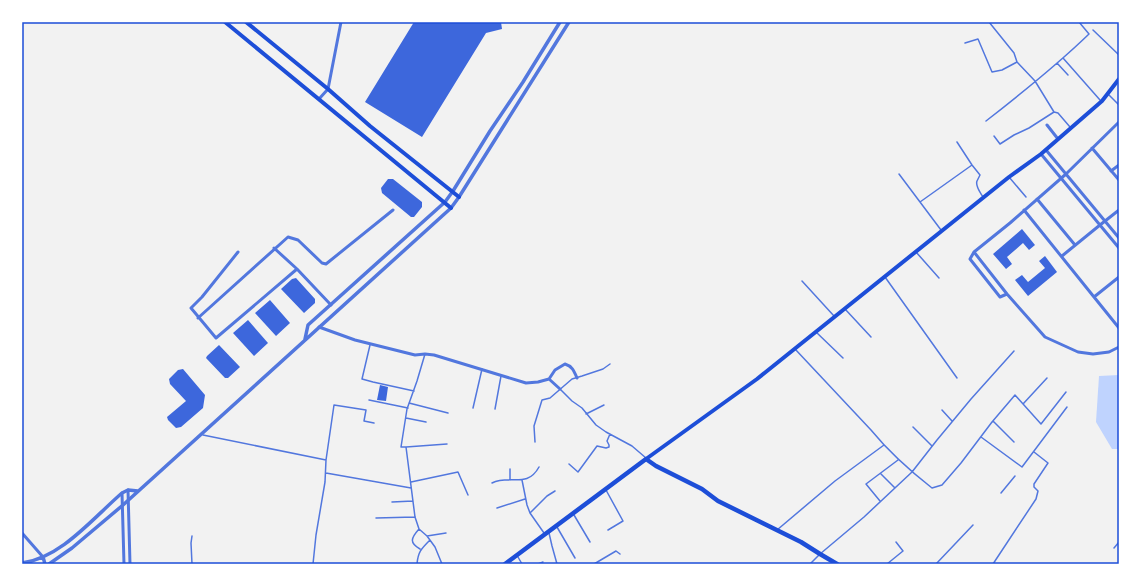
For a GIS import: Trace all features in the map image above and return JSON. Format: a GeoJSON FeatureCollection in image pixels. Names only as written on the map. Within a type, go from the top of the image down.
{"type":"FeatureCollection","features":[{"type":"Feature","properties":{"kind":"main road"},"geometry":{"type":"LineString","coordinates":[[246,22],[328,89],[370,126],[459,197]]}},
{"type":"Feature","properties":{"kind":"main road"},"geometry":{"type":"LineString","coordinates":[[227,23],[451,208]]}},
{"type":"Feature","properties":{"kind":"main road"},"geometry":{"type":"LineString","coordinates":[[505,564],[605,489],[757,379],[795,349],[1009,177],[1046,150],[1102,102],[1119,79]]}},
{"type":"Feature","properties":{"kind":"main road"},"geometry":{"type":"LineString","coordinates":[[646,459],[656,466],[702,489],[718,501],[801,542],[837,564]]}},
{"type":"Feature","properties":{"kind":"street"},"geometry":{"type":"LineString","coordinates":[[319,99],[328,89],[341,22]]}},
{"type":"Feature","properties":{"kind":"street"},"geometry":{"type":"LineString","coordinates":[[305,340],[308,325],[445,202],[560,22]]}},
{"type":"Feature","properties":{"kind":"street"},"geometry":{"type":"LineString","coordinates":[[49,564],[72,548],[123,505],[451,208],[568,22]]}},
{"type":"Feature","properties":{"kind":"street"},"geometry":{"type":"LineString","coordinates":[[523,82],[528,85]]}},
{"type":"Feature","properties":{"kind":"street"},"geometry":{"type":"LineString","coordinates":[[1007,294],[1000,296],[988,282],[970,259],[974,252],[1062,178],[1119,122]]}},
{"type":"Feature","properties":{"kind":"street"},"geometry":{"type":"LineString","coordinates":[[1047,125],[1058,139]]}},
{"type":"Feature","properties":{"kind":"street"},"geometry":{"type":"LineString","coordinates":[[1092,148],[1119,180]]}},
{"type":"Feature","properties":{"kind":"street"},"geometry":{"type":"LineString","coordinates":[[1046,150],[1119,238]]}},
{"type":"Feature","properties":{"kind":"street"},"geometry":{"type":"LineString","coordinates":[[1041,154],[1119,248]]}},
{"type":"Feature","properties":{"kind":"street"},"geometry":{"type":"LineString","coordinates":[[1111,171],[1119,165]]}},
{"type":"Feature","properties":{"kind":"street"},"geometry":{"type":"LineString","coordinates":[[1037,199],[1075,246]]}},
{"type":"Feature","properties":{"kind":"street"},"geometry":{"type":"LineString","coordinates":[[198,318],[288,237],[298,240],[322,263],[326,264],[392,210]]}},
{"type":"Feature","properties":{"kind":"street"},"geometry":{"type":"LineString","coordinates":[[1024,210],[1119,328]]}},
{"type":"Feature","properties":{"kind":"street"},"geometry":{"type":"LineString","coordinates":[[1062,256],[1119,210]]}},
{"type":"Feature","properties":{"kind":"street"},"geometry":{"type":"LineString","coordinates":[[274,248],[330,305]]}},
{"type":"Feature","properties":{"kind":"street"},"geometry":{"type":"LineString","coordinates":[[238,252],[202,297],[191,308],[216,338],[296,269]]}},
{"type":"Feature","properties":{"kind":"street"},"geometry":{"type":"LineString","coordinates":[[974,252],[1007,294],[1045,337],[1078,352],[1094,354],[1109,352],[1119,347]]}},
{"type":"Feature","properties":{"kind":"street"},"geometry":{"type":"LineString","coordinates":[[1094,297],[1119,277]]}},
{"type":"Feature","properties":{"kind":"street"},"geometry":{"type":"LineString","coordinates":[[319,327],[370,344],[415,355],[434,355],[526,382],[538,382],[549,378],[555,370],[565,364],[570,365],[577,378]]}},
{"type":"Feature","properties":{"kind":"street"},"geometry":{"type":"LineString","coordinates":[[549,378],[560,388]]}},
{"type":"Feature","properties":{"kind":"street"},"geometry":{"type":"LineString","coordinates":[[22,562],[43,557],[61,547],[122,493],[128,490],[138,491]]}},
{"type":"Feature","properties":{"kind":"street"},"geometry":{"type":"LineString","coordinates":[[128,490],[130,564]]}},
{"type":"Feature","properties":{"kind":"street"},"geometry":{"type":"LineString","coordinates":[[122,493],[124,564]]}},
{"type":"Feature","properties":{"kind":"street"},"geometry":{"type":"LineString","coordinates":[[22,533],[43,557],[46,564]]}},
{"type":"Feature","properties":{"kind":"lane"},"geometry":{"type":"LineString","coordinates":[[989,22],[1014,53],[1017,62],[1035,81],[1054,112],[1058,114],[1071,128]]}},
{"type":"Feature","properties":{"kind":"lane"},"geometry":{"type":"LineString","coordinates":[[986,121],[1028,88],[1089,34],[1079,22]]}},
{"type":"Feature","properties":{"kind":"lane"},"geometry":{"type":"LineString","coordinates":[[1093,30],[1119,55]]}},
{"type":"Feature","properties":{"kind":"lane"},"geometry":{"type":"LineString","coordinates":[[965,43],[978,39],[992,72],[1002,70],[1017,62]]}},
{"type":"Feature","properties":{"kind":"lane"},"geometry":{"type":"LineString","coordinates":[[1063,58],[1102,102]]}},
{"type":"Feature","properties":{"kind":"lane"},"geometry":{"type":"LineString","coordinates":[[1057,63],[1068,75]]}},
{"type":"Feature","properties":{"kind":"lane"},"geometry":{"type":"LineString","coordinates":[[1108,94],[1119,105]]}},
{"type":"Feature","properties":{"kind":"lane"},"geometry":{"type":"LineString","coordinates":[[994,136],[1000,144],[1054,112]]}},
{"type":"Feature","properties":{"kind":"lane"},"geometry":{"type":"LineString","coordinates":[[958,142],[980,175],[977,180],[977,186],[984,198]]}},
{"type":"Feature","properties":{"kind":"lane"},"geometry":{"type":"LineString","coordinates":[[920,202],[972,165]]}},
{"type":"Feature","properties":{"kind":"lane"},"geometry":{"type":"LineString","coordinates":[[899,174],[942,231]]}},
{"type":"Feature","properties":{"kind":"lane"},"geometry":{"type":"LineString","coordinates":[[1009,177],[1026,197]]}},
{"type":"Feature","properties":{"kind":"lane"},"geometry":{"type":"LineString","coordinates":[[916,252],[939,278]]}},
{"type":"Feature","properties":{"kind":"lane"},"geometry":{"type":"LineString","coordinates":[[885,277],[957,378]]}},
{"type":"Feature","properties":{"kind":"lane"},"geometry":{"type":"LineString","coordinates":[[802,281],[835,317]]}},
{"type":"Feature","properties":{"kind":"lane"},"geometry":{"type":"LineString","coordinates":[[844,310],[871,337]]}},
{"type":"Feature","properties":{"kind":"lane"},"geometry":{"type":"LineString","coordinates":[[816,332],[842,358]]}},
{"type":"Feature","properties":{"kind":"lane"},"geometry":{"type":"LineString","coordinates":[[370,344],[362,379],[414,391]]}},
{"type":"Feature","properties":{"kind":"lane"},"geometry":{"type":"LineString","coordinates":[[795,349],[898,460],[932,488],[942,485],[1015,395],[1041,424],[1066,392]]}},
{"type":"Feature","properties":{"kind":"lane"},"geometry":{"type":"LineString","coordinates":[[810,564],[864,517],[912,472],[952,421],[1014,351]]}},
{"type":"Feature","properties":{"kind":"lane"},"geometry":{"type":"LineString","coordinates":[[425,354],[409,403],[401,447],[447,444]]}},
{"type":"Feature","properties":{"kind":"lane"},"geometry":{"type":"LineString","coordinates":[[535,442],[534,426],[542,400],[550,398],[572,379],[603,369],[610,364]]}},
{"type":"Feature","properties":{"kind":"lane"},"geometry":{"type":"LineString","coordinates":[[473,408],[482,369]]}},
{"type":"Feature","properties":{"kind":"lane"},"geometry":{"type":"LineString","coordinates":[[495,409],[502,376]]}},
{"type":"Feature","properties":{"kind":"lane"},"geometry":{"type":"LineString","coordinates":[[1024,404],[1047,378]]}},
{"type":"Feature","properties":{"kind":"lane"},"geometry":{"type":"LineString","coordinates":[[560,388],[572,402],[582,408],[596,425],[632,446],[646,459]]}},
{"type":"Feature","properties":{"kind":"lane"},"geometry":{"type":"LineString","coordinates":[[369,400],[408,408]]}},
{"type":"Feature","properties":{"kind":"lane"},"geometry":{"type":"LineString","coordinates":[[409,403],[448,413]]}},
{"type":"Feature","properties":{"kind":"lane"},"geometry":{"type":"LineString","coordinates":[[313,564],[334,405],[366,410],[364,421],[374,423]]}},
{"type":"Feature","properties":{"kind":"lane"},"geometry":{"type":"LineString","coordinates":[[586,414],[604,405]]}},
{"type":"Feature","properties":{"kind":"lane"},"geometry":{"type":"LineString","coordinates":[[981,437],[1022,467],[1067,407]]}},
{"type":"Feature","properties":{"kind":"lane"},"geometry":{"type":"LineString","coordinates":[[942,410],[952,421]]}},
{"type":"Feature","properties":{"kind":"lane"},"geometry":{"type":"LineString","coordinates":[[406,418],[426,422]]}},
{"type":"Feature","properties":{"kind":"lane"},"geometry":{"type":"LineString","coordinates":[[993,421],[1014,442]]}},
{"type":"Feature","properties":{"kind":"lane"},"geometry":{"type":"LineString","coordinates":[[913,427],[932,446]]}},
{"type":"Feature","properties":{"kind":"lane"},"geometry":{"type":"LineString","coordinates":[[201,434],[326,460]]}},
{"type":"Feature","properties":{"kind":"lane"},"geometry":{"type":"LineString","coordinates":[[569,464],[578,472],[597,446],[607,448],[609,446],[607,442],[610,434]]}},
{"type":"Feature","properties":{"kind":"lane"},"geometry":{"type":"LineString","coordinates":[[777,530],[835,481],[884,445]]}},
{"type":"Feature","properties":{"kind":"lane"},"geometry":{"type":"LineString","coordinates":[[406,447],[415,517],[419,529],[427,536],[435,547],[442,564]]}},
{"type":"Feature","properties":{"kind":"lane"},"geometry":{"type":"LineString","coordinates":[[993,564],[1036,499],[1038,491],[1034,487],[1034,484],[1048,463],[1034,452]]}},
{"type":"Feature","properties":{"kind":"lane"},"geometry":{"type":"LineString","coordinates":[[881,501],[866,484],[898,460]]}},
{"type":"Feature","properties":{"kind":"lane"},"geometry":{"type":"LineString","coordinates":[[492,483],[501,480],[522,480],[533,475],[539,467]]}},
{"type":"Feature","properties":{"kind":"lane"},"geometry":{"type":"LineString","coordinates":[[510,469],[510,480]]}},
{"type":"Feature","properties":{"kind":"lane"},"geometry":{"type":"LineString","coordinates":[[411,482],[458,472],[468,495]]}},
{"type":"Feature","properties":{"kind":"lane"},"geometry":{"type":"LineString","coordinates":[[326,473],[411,488]]}},
{"type":"Feature","properties":{"kind":"lane"},"geometry":{"type":"LineString","coordinates":[[881,473],[895,488]]}},
{"type":"Feature","properties":{"kind":"lane"},"geometry":{"type":"LineString","coordinates":[[1001,493],[1015,476]]}},
{"type":"Feature","properties":{"kind":"lane"},"geometry":{"type":"LineString","coordinates":[[522,480],[525,499],[530,513],[546,533],[552,546],[557,564]]}},
{"type":"Feature","properties":{"kind":"lane"},"geometry":{"type":"LineString","coordinates":[[605,489],[623,521],[608,530]]}},
{"type":"Feature","properties":{"kind":"lane"},"geometry":{"type":"LineString","coordinates":[[530,513],[547,496],[555,491]]}},
{"type":"Feature","properties":{"kind":"lane"},"geometry":{"type":"LineString","coordinates":[[497,508],[525,499]]}},
{"type":"Feature","properties":{"kind":"lane"},"geometry":{"type":"LineString","coordinates":[[392,502],[413,501]]}},
{"type":"Feature","properties":{"kind":"lane"},"geometry":{"type":"LineString","coordinates":[[574,513],[590,542]]}},
{"type":"Feature","properties":{"kind":"lane"},"geometry":{"type":"LineString","coordinates":[[376,518],[415,517]]}},
{"type":"Feature","properties":{"kind":"lane"},"geometry":{"type":"LineString","coordinates":[[936,564],[973,525]]}},
{"type":"Feature","properties":{"kind":"lane"},"geometry":{"type":"LineString","coordinates":[[556,526],[576,558]]}},
{"type":"Feature","properties":{"kind":"lane"},"geometry":{"type":"LineString","coordinates":[[419,529],[414,534],[412,539],[415,546],[420,549]]}},
{"type":"Feature","properties":{"kind":"lane"},"geometry":{"type":"LineString","coordinates":[[427,536],[446,533]]}},
{"type":"Feature","properties":{"kind":"lane"},"geometry":{"type":"LineString","coordinates":[[192,536],[192,564]]}},
{"type":"Feature","properties":{"kind":"lane"},"geometry":{"type":"LineString","coordinates":[[417,564],[420,549],[430,540]]}},
{"type":"Feature","properties":{"kind":"lane"},"geometry":{"type":"LineString","coordinates":[[888,564],[903,551],[896,542]]}},
{"type":"Feature","properties":{"kind":"lane"},"geometry":{"type":"LineString","coordinates":[[1114,548],[1119,542]]}},
{"type":"Feature","properties":{"kind":"lane"},"geometry":{"type":"LineString","coordinates":[[594,564],[616,551],[620,554]]}},
{"type":"Feature","properties":{"kind":"lane"},"geometry":{"type":"LineString","coordinates":[[517,555],[522,564]]}},
{"type":"Feature","properties":{"kind":"lane"},"geometry":{"type":"LineString","coordinates":[[538,564],[543,562]]}},
{"type":"Feature","properties":{"kind":"water"},"geometry":{"type":"Polygon","coordinates":[[[1119,375],[1119,449],[1112,449],[1096,422],[1099,376],[1119,375]]]}},
{"type":"Feature","properties":{"kind":"building"},"geometry":{"type":"Polygon","coordinates":[[[414,22],[501,22],[502,29],[486,33],[422,137],[365,102],[414,22]]]}},
{"type":"Feature","properties":{"kind":"building"},"geometry":{"type":"Polygon","coordinates":[[[388,179],[393,179],[422,202],[422,207],[414,217],[411,217],[382,193],[381,188],[388,179]]]}},
{"type":"Feature","properties":{"kind":"building"},"geometry":{"type":"Polygon","coordinates":[[[1022,229],[1035,245],[1029,250],[1023,243],[1007,257],[1012,264],[1006,269],[993,254],[1022,229]]]}},
{"type":"Feature","properties":{"kind":"building"},"geometry":{"type":"Polygon","coordinates":[[[1045,256],[1057,272],[1028,296],[1015,280],[1022,275],[1028,282],[1045,268],[1039,261],[1045,256]]]}},
{"type":"Feature","properties":{"kind":"building"},"geometry":{"type":"Polygon","coordinates":[[[296,278],[315,299],[315,303],[304,313],[281,289],[292,279],[296,278]]]}},
{"type":"Feature","properties":{"kind":"building"},"geometry":{"type":"Polygon","coordinates":[[[270,300],[290,323],[276,336],[255,313],[270,300]]]}},
{"type":"Feature","properties":{"kind":"building"},"geometry":{"type":"Polygon","coordinates":[[[248,320],[268,343],[254,356],[233,333],[248,320]]]}},
{"type":"Feature","properties":{"kind":"building"},"geometry":{"type":"Polygon","coordinates":[[[219,345],[240,367],[228,378],[225,378],[206,358],[219,345]]]}},
{"type":"Feature","properties":{"kind":"building"},"geometry":{"type":"Polygon","coordinates":[[[183,369],[205,395],[203,408],[181,427],[176,428],[167,417],[186,401],[170,384],[169,379],[178,370],[183,369]]]}},
{"type":"Feature","properties":{"kind":"building"},"geometry":{"type":"Polygon","coordinates":[[[380,385],[388,387],[386,401],[377,400],[380,385]]]}}]}
